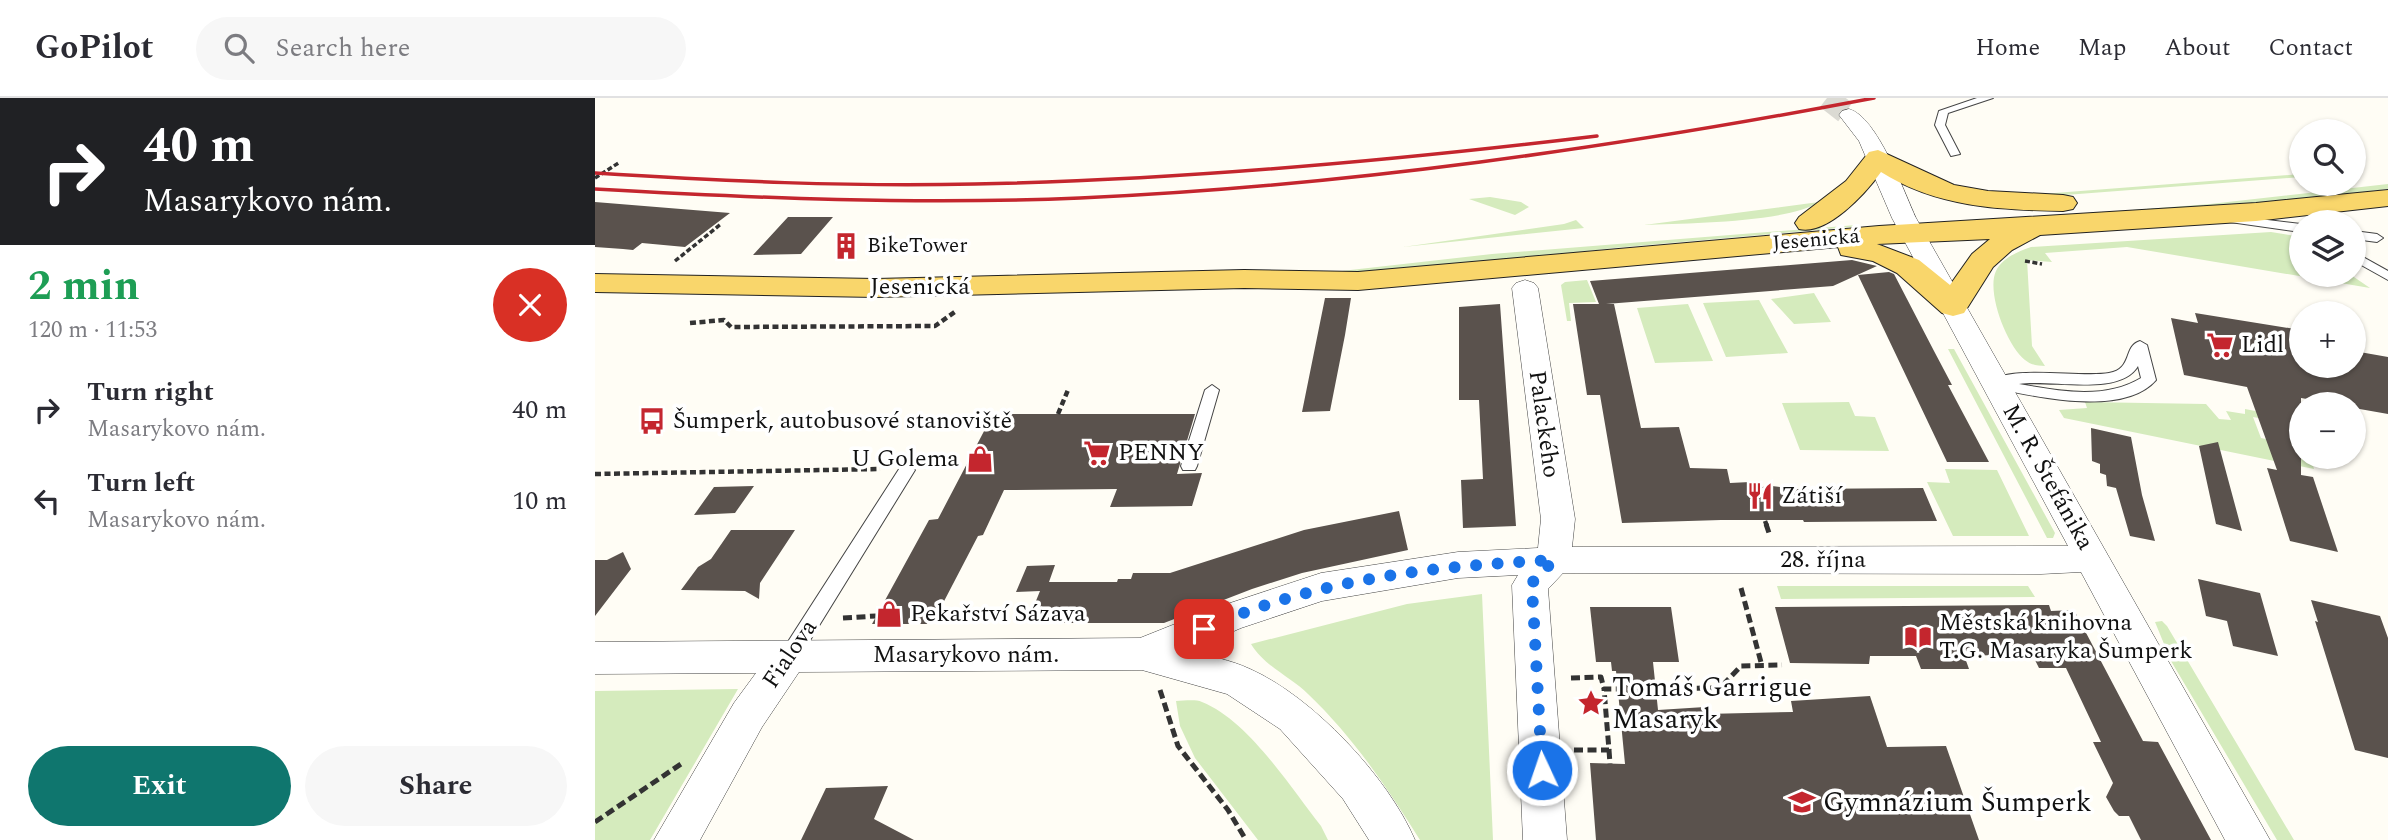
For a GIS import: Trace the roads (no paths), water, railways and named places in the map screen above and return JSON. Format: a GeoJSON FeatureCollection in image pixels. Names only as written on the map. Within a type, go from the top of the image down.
{"type":"FeatureCollection","features":[{"type":"Feature","properties":{"kind":"main road"},"geometry":{"type":"LineString","coordinates":[[1809,223],[1856,187],[1878,158],[1906,178],[1926,187],[1963,197],[2107,205]]}},
{"type":"Feature","properties":{"kind":"main road"},"geometry":{"type":"LineString","coordinates":[[2366,179],[2388,178]]}},
{"type":"Feature","properties":{"kind":"main road","name":"Jesenická"},"geometry":{"type":"LineString","coordinates":[[595,283],[876,288],[1244,279],[1371,280],[1774,244],[1908,225],[2289,184]]}},
{"type":"Feature","properties":{"kind":"main road","name":"Jesenická"},"geometry":{"type":"LineString","coordinates":[[1244,279],[1521,247],[1809,223],[2040,227],[2200,216],[2388,198]]}},
{"type":"Feature","properties":{"kind":"main road"},"geometry":{"type":"LineString","coordinates":[[1774,244],[1856,249],[1883,254],[1913,267],[1953,306],[1976,266],[1988,252],[2014,236],[2040,227]]}},
{"type":"Feature","properties":{"kind":"street","name":"M. R. Štefánika"},"geometry":{"type":"LineString","coordinates":[[1849,115],[1865,132],[1908,225],[2248,840]]}},
{"type":"Feature","properties":{"kind":"street","name":"Palackého"},"geometry":{"type":"LineString","coordinates":[[1525,288],[1558,519],[1554,560]]}},
{"type":"Feature","properties":{"kind":"street","name":"28. října"},"geometry":{"type":"LineString","coordinates":[[1554,560],[2041,561],[2092,558]]}},
{"type":"Feature","properties":{"kind":"street","name":"Masarykovo nám."},"geometry":{"type":"LineString","coordinates":[[1150,670],[1228,618],[1321,587],[1458,565],[1554,560]]}},
{"type":"Feature","properties":{"kind":"street"},"geometry":{"type":"LineString","coordinates":[[1545,840],[1534,617],[1530,585],[1554,560]]}},
{"type":"Feature","properties":{"kind":"street","name":"Masarykovo nám."},"geometry":{"type":"LineString","coordinates":[[595,658],[789,657],[1150,670],[1238,681],[1294,717],[1358,785],[1393,840]]}},
{"type":"Feature","properties":{"kind":"street","name":"Fialova"},"geometry":{"type":"LineString","coordinates":[[676,840],[748,715],[789,657]]}},
{"type":"Feature","properties":{"kind":"lane"},"geometry":{"type":"LineString","coordinates":[[1955,154],[1940,125],[1944,111],[1988,98]]}},
{"type":"Feature","properties":{"kind":"lane"},"geometry":{"type":"LineString","coordinates":[[2200,216],[2289,227]]}},
{"type":"Feature","properties":{"kind":"lane"},"geometry":{"type":"LineString","coordinates":[[2366,237],[2377,238]]}},
{"type":"Feature","properties":{"kind":"lane"},"geometry":{"type":"LineString","coordinates":[[2366,263],[2388,276]]}},
{"type":"Feature","properties":{"kind":"lane"},"geometry":{"type":"LineString","coordinates":[[2140,345],[2149,380],[2136,390],[2120,394],[2071,396],[2044,394],[1995,383],[2034,377],[2110,377],[2124,374],[2140,345]]}},
{"type":"Feature","properties":{"kind":"lane"},"geometry":{"type":"LineString","coordinates":[[1189,466],[1212,390]]}},
{"type":"Feature","properties":{"kind":"lane","name":"Fialova"},"geometry":{"type":"LineString","coordinates":[[789,657],[907,470]]}},
{"type":"Feature","properties":{"kind":"tunnel"},"geometry":{"type":"LineString","coordinates":[[1827,98],[1849,115]]}},
{"type":"Feature","properties":{"kind":"railway"},"geometry":{"type":"LineString","coordinates":[[595,189],[898,201],[1019,200],[1180,192],[1479,162],[1677,133],[1874,98]]}},
{"type":"Feature","properties":{"kind":"railway"},"geometry":{"type":"LineString","coordinates":[[595,173],[832,184],[1053,182],[1287,168],[1597,136]]}},
{"type":"Feature","properties":{"kind":"place","name":"BikeTower"},"geometry":{"type":"Point","coordinates":[846,246]}},
{"type":"Feature","properties":{"kind":"place","name":"Lidl"},"geometry":{"type":"Point","coordinates":[2220,345]}},
{"type":"Feature","properties":{"kind":"place","name":"Šumperk, autobusové stanoviště"},"geometry":{"type":"Point","coordinates":[652,421]}},
{"type":"Feature","properties":{"kind":"place","name":"PENNY"},"geometry":{"type":"Point","coordinates":[1097,453]}},
{"type":"Feature","properties":{"kind":"place","name":"U Golema"},"geometry":{"type":"Point","coordinates":[980,459]}},
{"type":"Feature","properties":{"kind":"place","name":"Zátiší"},"geometry":{"type":"Point","coordinates":[1760,496]}},
{"type":"Feature","properties":{"kind":"place","name":"Pekařství Sázava"},"geometry":{"type":"Point","coordinates":[889,614]}},
{"type":"Feature","properties":{"kind":"place","name":"Městská knihovna T.G. Masaryka Šumperk"},"geometry":{"type":"Point","coordinates":[1918,637]}},
{"type":"Feature","properties":{"kind":"place","name":"Tomáš Garrigue Masaryk"},"geometry":{"type":"Point","coordinates":[1591,703]}},
{"type":"Feature","properties":{"kind":"place","name":"Gymnázium Šumperk"},"geometry":{"type":"Point","coordinates":[1802,802]}}]}
